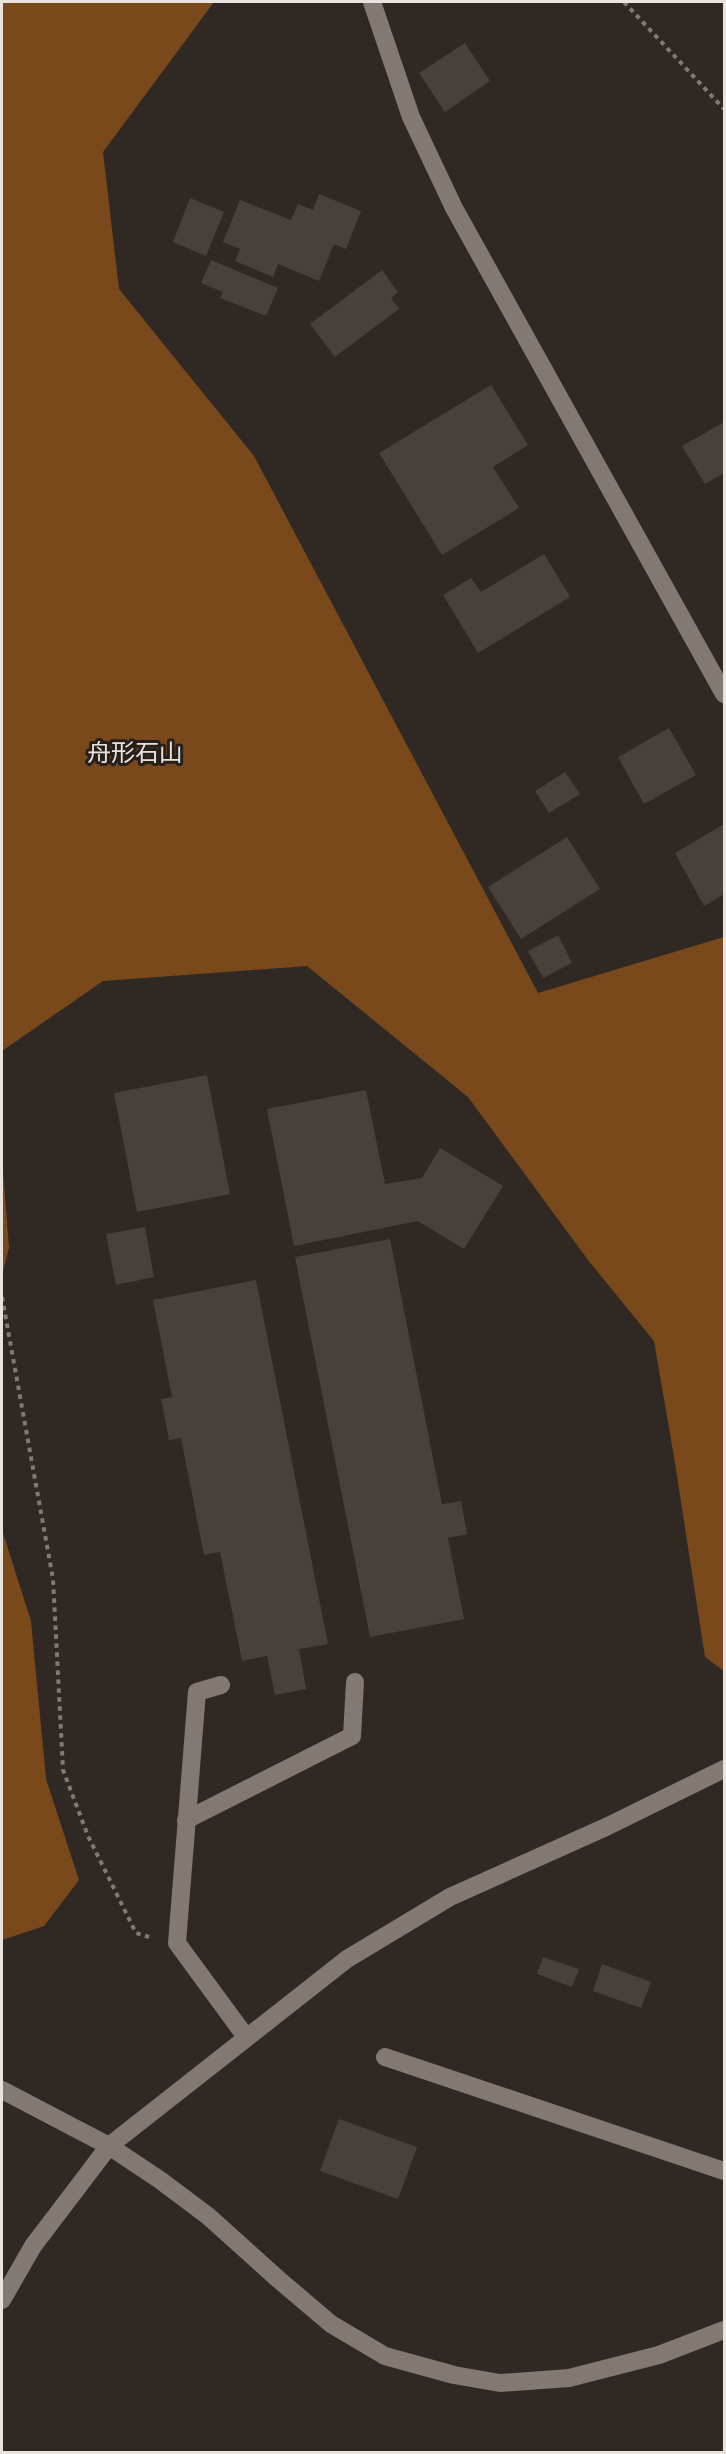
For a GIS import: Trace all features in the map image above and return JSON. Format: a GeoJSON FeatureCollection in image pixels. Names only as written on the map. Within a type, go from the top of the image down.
{"type":"FeatureCollection","features":[{"type":"Feature","properties":{"kind":"street"},"geometry":{"type":"LineString","coordinates":[[372,2],[411,117],[454,208],[724,694]]}},
{"type":"Feature","properties":{"kind":"street"},"geometry":{"type":"LineString","coordinates":[[186,1820],[352,1736],[355,1682]]}},
{"type":"Feature","properties":{"kind":"street"},"geometry":{"type":"LineString","coordinates":[[220,1685],[197,1692],[177,1943],[246,2037]]}},
{"type":"Feature","properties":{"kind":"street"},"geometry":{"type":"LineString","coordinates":[[2,2300],[33,2246],[109,2146],[347,1959],[450,1897],[606,1827],[724,1769]]}},
{"type":"Feature","properties":{"kind":"street"},"geometry":{"type":"LineString","coordinates":[[386,2057],[724,2171]]}},
{"type":"Feature","properties":{"kind":"street"},"geometry":{"type":"LineString","coordinates":[[2,2090],[109,2146],[208,2216],[331,2324],[385,2356],[454,2375],[500,2383],[546,2380],[569,2378],[659,2355],[724,2330]]}},
{"type":"Feature","properties":{"kind":"path"},"geometry":{"type":"LineString","coordinates":[[624,2],[724,110]]}},
{"type":"Feature","properties":{"kind":"path"},"geometry":{"type":"LineString","coordinates":[[2,1297],[53,1579],[63,1770],[88,1836],[136,1933],[177,1943]]}},
{"type":"Feature","properties":{"kind":"shaded area"},"geometry":{"type":"Polygon","coordinates":[[[2,2],[214,2],[103,152],[119,289],[254,456],[538,993],[724,937],[724,1671],[705,1657],[654,1341],[588,1260],[468,1097],[307,966],[103,981],[2,1051],[2,2]]]}},
{"type":"Feature","properties":{"kind":"shaded area"},"geometry":{"type":"Polygon","coordinates":[[[2,1158],[9,1248],[2,1275],[2,1158]]]}},
{"type":"Feature","properties":{"kind":"shaded area"},"geometry":{"type":"Polygon","coordinates":[[[2,1530],[31,1621],[46,1779],[79,1880],[44,1926],[2,1940],[2,1530]]]}},
{"type":"Feature","properties":{"kind":"building"},"geometry":{"type":"Polygon","coordinates":[[[465,43],[490,81],[445,112],[419,73],[465,43]]]}},
{"type":"Feature","properties":{"kind":"building"},"geometry":{"type":"Polygon","coordinates":[[[319,194],[361,211],[346,249],[334,244],[319,281],[278,264],[273,277],[235,261],[240,249],[223,242],[240,200],[291,220],[298,204],[313,210],[319,194]]]}},
{"type":"Feature","properties":{"kind":"building"},"geometry":{"type":"Polygon","coordinates":[[[190,198],[224,212],[206,256],[173,242],[190,198]]]}},
{"type":"Feature","properties":{"kind":"building"},"geometry":{"type":"Polygon","coordinates":[[[211,260],[278,288],[266,316],[220,298],[223,292],[201,283],[211,260]]]}},
{"type":"Feature","properties":{"kind":"building"},"geometry":{"type":"Polygon","coordinates":[[[382,270],[398,292],[391,298],[399,309],[335,357],[310,324],[382,270]]]}},
{"type":"Feature","properties":{"kind":"building"},"geometry":{"type":"Polygon","coordinates":[[[491,385],[528,445],[493,467],[519,508],[442,555],[379,453],[491,385]]]}},
{"type":"Feature","properties":{"kind":"building"},"geometry":{"type":"Polygon","coordinates":[[[724,422],[724,473],[705,484],[682,446],[724,422]]]}},
{"type":"Feature","properties":{"kind":"building"},"geometry":{"type":"Polygon","coordinates":[[[544,554],[570,597],[478,653],[443,595],[471,578],[481,592],[544,554]]]}},
{"type":"Feature","properties":{"kind":"building"},"geometry":{"type":"Polygon","coordinates":[[[669,728],[696,775],[644,804],[618,757],[669,728]]]}},
{"type":"Feature","properties":{"kind":"building"},"geometry":{"type":"Polygon","coordinates":[[[565,772],[580,794],[549,813],[535,791],[565,772]]]}},
{"type":"Feature","properties":{"kind":"building"},"geometry":{"type":"Polygon","coordinates":[[[724,824],[724,894],[704,906],[675,853],[724,824]]]}},
{"type":"Feature","properties":{"kind":"building"},"geometry":{"type":"Polygon","coordinates":[[[567,837],[600,889],[521,939],[488,887],[567,837]]]}},
{"type":"Feature","properties":{"kind":"building"},"geometry":{"type":"Polygon","coordinates":[[[558,935],[572,963],[543,978],[528,951],[558,935]]]}},
{"type":"Feature","properties":{"kind":"building"},"geometry":{"type":"Polygon","coordinates":[[[207,1075],[230,1194],[137,1212],[114,1093],[207,1075]]]}},
{"type":"Feature","properties":{"kind":"building"},"geometry":{"type":"Polygon","coordinates":[[[366,1090],[385,1184],[422,1178],[440,1148],[503,1186],[464,1249],[418,1221],[294,1246],[267,1109],[366,1090]]]}},
{"type":"Feature","properties":{"kind":"building"},"geometry":{"type":"Polygon","coordinates":[[[145,1227],[154,1277],[116,1285],[106,1234],[145,1227]]]}},
{"type":"Feature","properties":{"kind":"building"},"geometry":{"type":"Polygon","coordinates":[[[390,1239],[442,1504],[461,1501],[467,1534],[448,1538],[464,1619],[370,1637],[295,1257],[390,1239]]]}},
{"type":"Feature","properties":{"kind":"building"},"geometry":{"type":"Polygon","coordinates":[[[256,1280],[328,1644],[299,1649],[306,1689],[275,1695],[267,1656],[242,1661],[220,1552],[204,1555],[181,1438],[169,1440],[161,1399],[172,1397],[153,1300],[256,1280]]]}},
{"type":"Feature","properties":{"kind":"building"},"geometry":{"type":"Polygon","coordinates":[[[543,1957],[579,1969],[572,1987],[537,1974],[543,1957]]]}},
{"type":"Feature","properties":{"kind":"building"},"geometry":{"type":"Polygon","coordinates":[[[602,1964],[651,1982],[641,2008],[593,1991],[602,1964]]]}},
{"type":"Feature","properties":{"kind":"building"},"geometry":{"type":"Polygon","coordinates":[[[339,2119],[417,2147],[398,2199],[320,2171],[339,2119]]]}},
{"type":"Feature","properties":{"kind":"district","name":"舟形石山"},"geometry":{"type":"Point","coordinates":[135,754]}}]}
